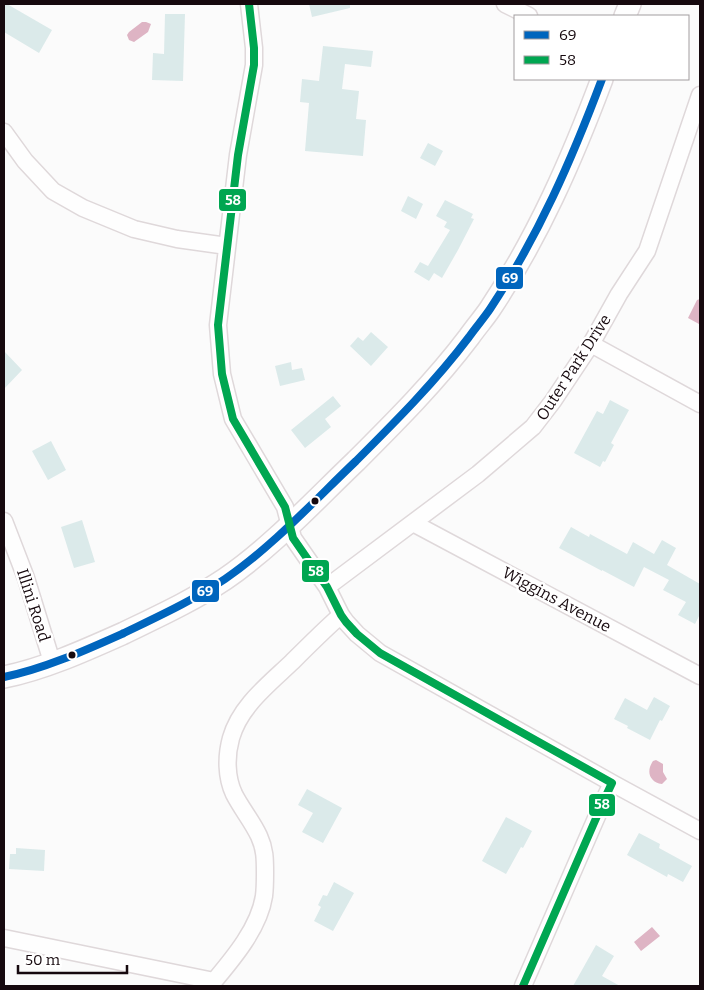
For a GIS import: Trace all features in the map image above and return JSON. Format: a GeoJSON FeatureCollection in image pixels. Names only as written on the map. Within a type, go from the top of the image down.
{"type":"FeatureCollection","features":[{"type":"Feature","properties":{"kind":"street"},"geometry":{"type":"LineString","coordinates":[[249,4],[254,65],[238,155],[218,325],[222,374],[233,419],[285,507],[293,538],[327,587],[341,615],[357,634],[380,653],[700,830]]}},
{"type":"Feature","properties":{"kind":"street"},"geometry":{"type":"LineString","coordinates":[[505,4],[527,15]]}},
{"type":"Feature","properties":{"kind":"street"},"geometry":{"type":"LineString","coordinates":[[4,677],[52,662],[100,643],[185,604],[226,578],[289,525],[397,421],[455,355],[490,310],[523,255],[552,199],[584,127],[602,80]]}},
{"type":"Feature","properties":{"kind":"street","name":"Outer Park Drive"},"geometry":{"type":"LineString","coordinates":[[327,587],[478,474],[533,427],[553,401],[647,251],[699,103]]}},
{"type":"Feature","properties":{"kind":"street"},"geometry":{"type":"LineString","coordinates":[[4,132],[25,161],[53,191],[83,208],[134,229],[177,239],[227,246]]}},
{"type":"Feature","properties":{"kind":"street"},"geometry":{"type":"LineString","coordinates":[[590,344],[700,404]]}},
{"type":"Feature","properties":{"kind":"street","name":"Illini Road"},"geometry":{"type":"LineString","coordinates":[[4,521],[26,578],[52,662]]}},
{"type":"Feature","properties":{"kind":"street","name":"Wiggins Avenue"},"geometry":{"type":"LineString","coordinates":[[413,523],[700,676]]}},
{"type":"Feature","properties":{"kind":"street"},"geometry":{"type":"LineString","coordinates":[[4,938],[212,984],[235,957],[254,925],[265,889],[265,852],[253,825],[234,793],[229,779],[228,750],[231,736],[253,699],[341,615]]}},
{"type":"Feature","properties":{"kind":"street"},"geometry":{"type":"LineString","coordinates":[[523,986],[612,783]]}},
{"type":"Feature","properties":{"kind":"shaded area"},"geometry":{"type":"Polygon","coordinates":[[[142,22],[151,24],[148,32],[134,42],[129,40],[127,35],[129,32],[142,22]]]}},
{"type":"Feature","properties":{"kind":"shaded area"},"geometry":{"type":"Polygon","coordinates":[[[700,299],[699,324],[688,318],[697,300],[700,299]]]}},
{"type":"Feature","properties":{"kind":"shaded area"},"geometry":{"type":"Polygon","coordinates":[[[656,760],[663,764],[663,772],[667,779],[662,784],[654,781],[649,772],[653,761],[656,760]]]}},
{"type":"Feature","properties":{"kind":"shaded area"},"geometry":{"type":"Polygon","coordinates":[[[652,927],[660,936],[641,951],[634,942],[652,927]]]}},
{"type":"Feature","properties":{"kind":"building"},"geometry":{"type":"Polygon","coordinates":[[[4,4],[52,30],[39,53],[4,32],[4,4]]]}},
{"type":"Feature","properties":{"kind":"building"},"geometry":{"type":"Polygon","coordinates":[[[309,4],[350,4],[350,8],[312,17],[309,4]]]}},
{"type":"Feature","properties":{"kind":"building"},"geometry":{"type":"Polygon","coordinates":[[[165,14],[185,14],[183,81],[152,80],[153,53],[164,54],[165,14]]]}},
{"type":"Feature","properties":{"kind":"building"},"geometry":{"type":"Polygon","coordinates":[[[323,46],[373,51],[371,67],[345,64],[342,89],[359,91],[356,119],[366,120],[363,156],[305,151],[309,103],[300,102],[302,79],[319,81],[323,46]]]}},
{"type":"Feature","properties":{"kind":"building"},"geometry":{"type":"Polygon","coordinates":[[[428,143],[443,151],[435,166],[420,158],[428,143]]]}},
{"type":"Feature","properties":{"kind":"building"},"geometry":{"type":"Polygon","coordinates":[[[408,196],[423,204],[416,219],[401,211],[408,196]]]}},
{"type":"Feature","properties":{"kind":"building"},"geometry":{"type":"Polygon","coordinates":[[[445,200],[473,214],[471,218],[474,219],[442,278],[434,273],[429,281],[414,272],[420,262],[428,266],[450,230],[444,227],[447,222],[436,216],[445,200]]]}},
{"type":"Feature","properties":{"kind":"building"},"geometry":{"type":"Polygon","coordinates":[[[371,332],[388,347],[371,366],[350,346],[358,337],[363,341],[371,332]]]}},
{"type":"Feature","properties":{"kind":"building"},"geometry":{"type":"Polygon","coordinates":[[[4,351],[22,370],[4,389],[4,351]]]}},
{"type":"Feature","properties":{"kind":"building"},"geometry":{"type":"Polygon","coordinates":[[[291,362],[292,370],[302,368],[305,380],[280,386],[275,366],[291,362]]]}},
{"type":"Feature","properties":{"kind":"building"},"geometry":{"type":"Polygon","coordinates":[[[333,396],[341,406],[325,419],[331,427],[305,448],[291,430],[333,396]]]}},
{"type":"Feature","properties":{"kind":"building"},"geometry":{"type":"Polygon","coordinates":[[[610,400],[629,410],[611,443],[614,445],[605,462],[603,461],[600,467],[574,453],[597,411],[603,414],[610,400]]]}},
{"type":"Feature","properties":{"kind":"building"},"geometry":{"type":"Polygon","coordinates":[[[51,441],[66,470],[48,480],[32,451],[51,441]]]}},
{"type":"Feature","properties":{"kind":"building"},"geometry":{"type":"Polygon","coordinates":[[[82,520],[95,562],[74,568],[61,527],[82,520]]]}},
{"type":"Feature","properties":{"kind":"building"},"geometry":{"type":"Polygon","coordinates":[[[571,527],[589,537],[590,534],[627,554],[633,542],[654,554],[662,540],[676,548],[667,565],[700,584],[700,614],[695,624],[678,615],[686,602],[663,590],[669,580],[644,567],[634,587],[559,548],[571,527]]]}},
{"type":"Feature","properties":{"kind":"building"},"geometry":{"type":"Polygon","coordinates":[[[654,697],[670,706],[662,721],[660,720],[650,740],[614,719],[625,698],[647,710],[654,697]]]}},
{"type":"Feature","properties":{"kind":"building"},"geometry":{"type":"Polygon","coordinates":[[[307,789],[342,808],[323,843],[302,832],[313,813],[298,805],[307,789]]]}},
{"type":"Feature","properties":{"kind":"building"},"geometry":{"type":"Polygon","coordinates":[[[506,817],[532,831],[506,874],[482,861],[506,817]]]}},
{"type":"Feature","properties":{"kind":"building"},"geometry":{"type":"Polygon","coordinates":[[[639,833],[660,844],[659,848],[692,866],[683,882],[668,874],[667,877],[627,855],[639,833]]]}},
{"type":"Feature","properties":{"kind":"building"},"geometry":{"type":"Polygon","coordinates":[[[16,848],[45,850],[44,871],[9,869],[10,854],[16,854],[16,848]]]}},
{"type":"Feature","properties":{"kind":"building"},"geometry":{"type":"Polygon","coordinates":[[[334,882],[354,893],[333,931],[314,921],[321,907],[318,905],[323,895],[327,896],[334,882]]]}},
{"type":"Feature","properties":{"kind":"building"},"geometry":{"type":"Polygon","coordinates":[[[596,945],[614,956],[602,976],[620,986],[573,986],[596,945]]]}},
{"type":"Feature","properties":{"kind":"transit line","name":"58"},"geometry":{"type":"LineString","coordinates":[[249,4],[254,65],[238,155],[218,325],[222,374],[233,419],[285,507],[293,538],[327,587],[341,615],[357,634],[380,653],[612,783],[523,986]]}},
{"type":"Feature","properties":{"kind":"transit line","name":"69"},"geometry":{"type":"LineString","coordinates":[[4,677],[50,664],[95,646],[163,614],[213,587],[243,566],[276,538],[356,461],[429,385],[456,354],[490,309],[539,226],[579,139],[602,80]]}}]}
